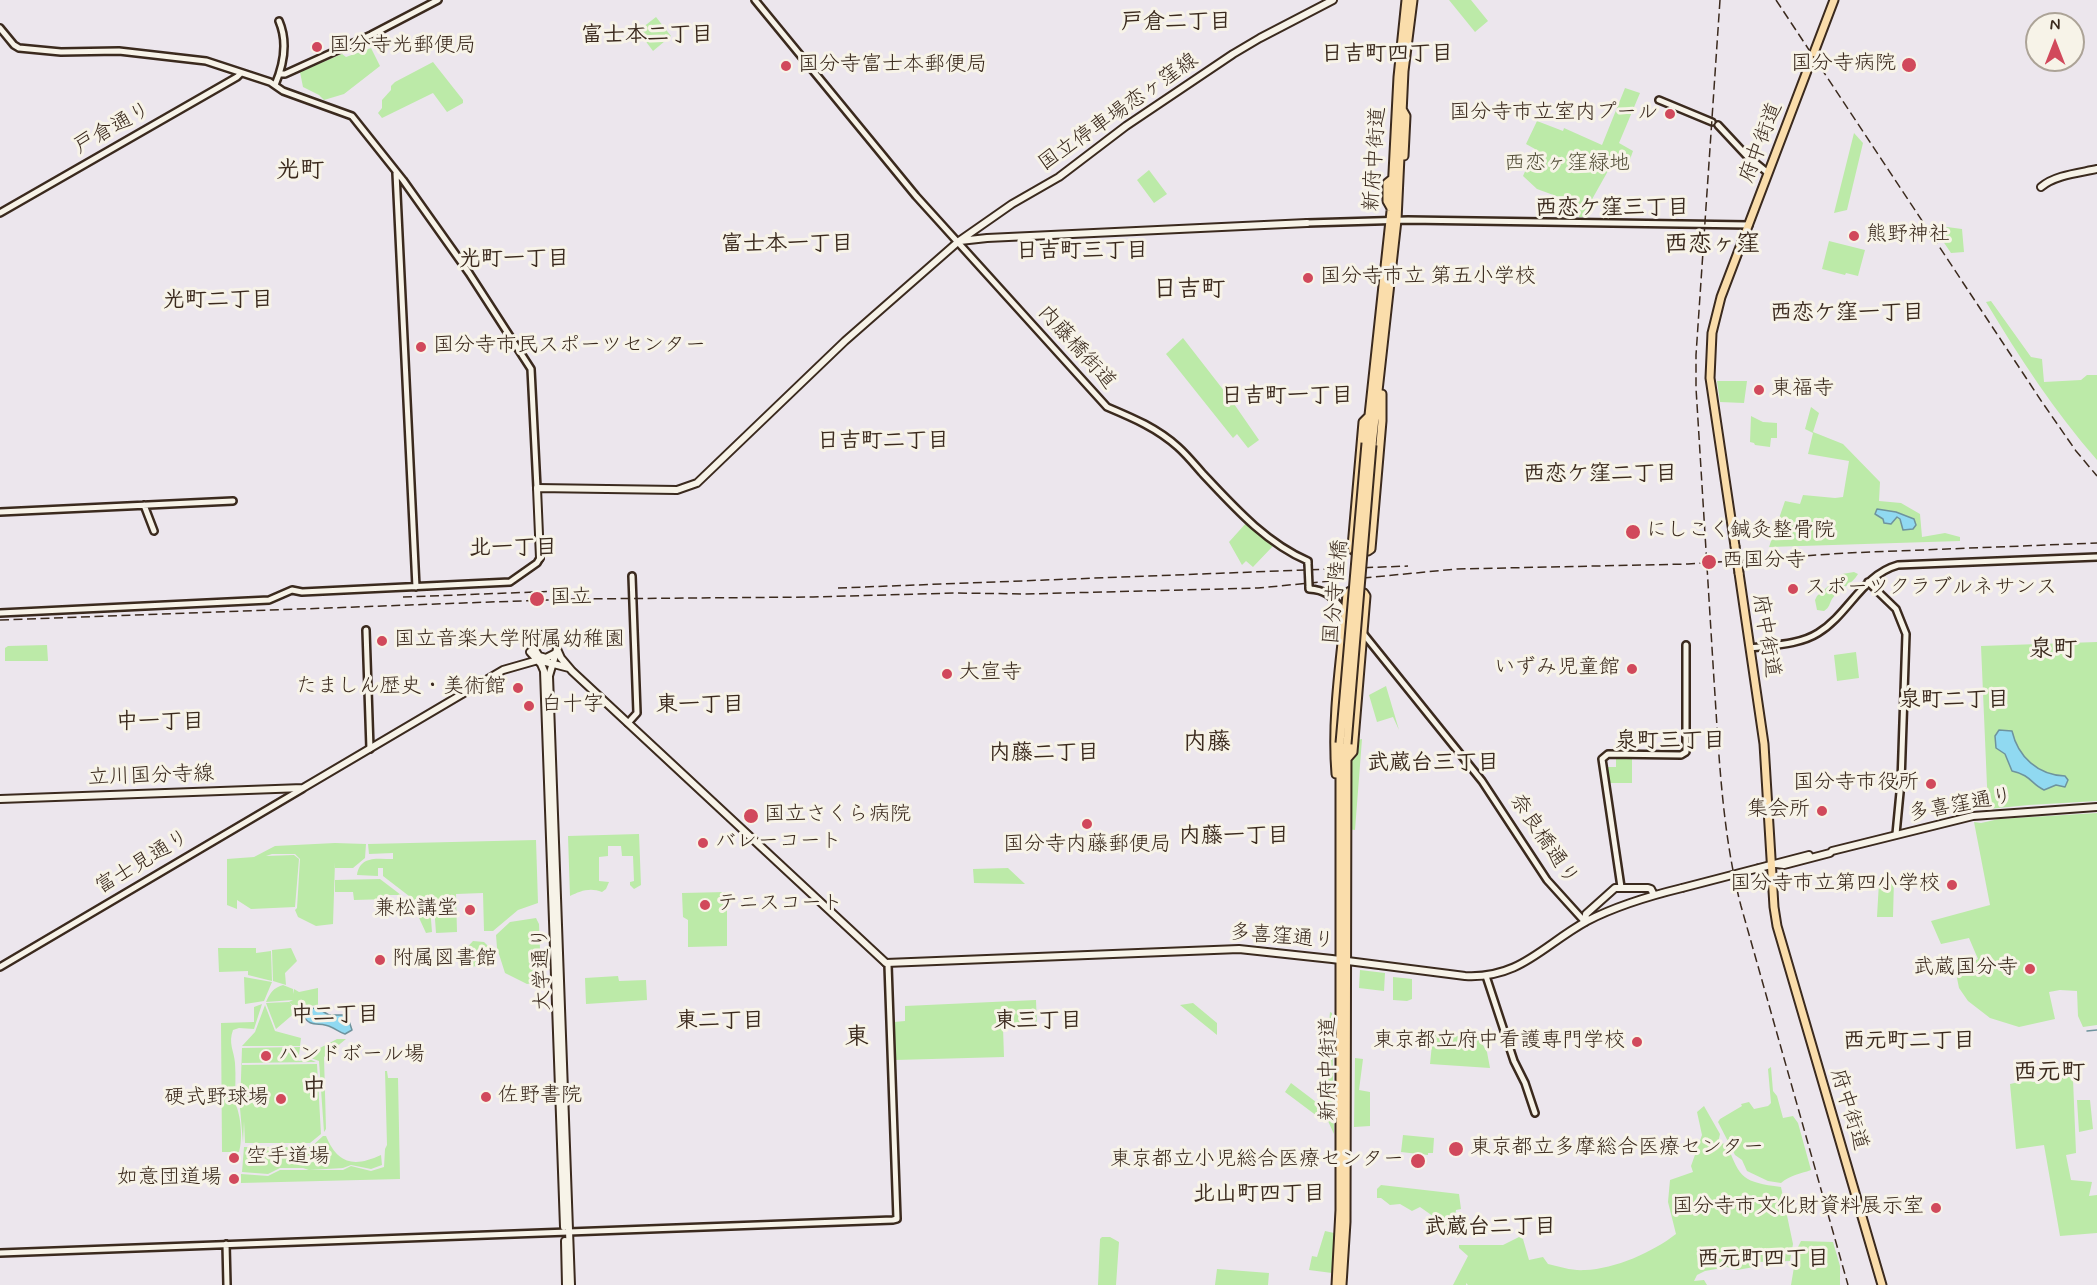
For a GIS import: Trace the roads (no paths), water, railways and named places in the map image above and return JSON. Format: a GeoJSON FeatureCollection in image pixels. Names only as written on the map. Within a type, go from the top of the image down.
{"type":"FeatureCollection","features":[{"type":"Feature","properties":{"kind":"main road","name":"国立停車場恋ヶ窪線"},"geometry":{"type":"LineString","coordinates":[[537,488],[676,490],[692,486],[781,401],[959,241],[1012,204],[1059,177],[1126,126],[1233,54],[1333,0]]}},
{"type":"Feature","properties":{"kind":"main road","name":"新府中街道"},"geometry":{"type":"LineString","coordinates":[[1369,444],[1379,386],[1393,250],[1392,179],[1398,77],[1407,0]]}},
{"type":"Feature","properties":{"kind":"main road","name":"新府中街道"},"geometry":{"type":"LineString","coordinates":[[1369,444],[1369,416],[1379,321],[1398,199],[1402,109],[1410,23],[1415,0]]}},
{"type":"Feature","properties":{"kind":"main road","name":"府中街道"},"geometry":{"type":"LineString","coordinates":[[1834,0],[1716,314],[1710,358],[1710,378],[1764,738],[1774,865],[1774,907],[1782,949],[1882,1285]]}},
{"type":"Feature","properties":{"kind":"main road"},"geometry":{"type":"LineString","coordinates":[[2041,188],[2049,182],[2066,176],[2097,169]]}},
{"type":"Feature","properties":{"kind":"main road"},"geometry":{"type":"LineString","coordinates":[[959,241],[1307,223]]}},
{"type":"Feature","properties":{"kind":"main road"},"geometry":{"type":"LineString","coordinates":[[982,224],[982,232],[987,238]]}},
{"type":"Feature","properties":{"kind":"main road"},"geometry":{"type":"LineString","coordinates":[[1369,416],[1363,420],[1361,432],[1352,547],[1368,551],[1371,549],[1382,421],[1382,392],[1379,386]]}},
{"type":"Feature","properties":{"kind":"main road","name":"国分寺陸橋"},"geometry":{"type":"LineString","coordinates":[[1344,744],[1369,444]]}},
{"type":"Feature","properties":{"kind":"main road"},"geometry":{"type":"LineString","coordinates":[[537,488],[540,558]]}},
{"type":"Feature","properties":{"kind":"main road"},"geometry":{"type":"LineString","coordinates":[[1339,794],[1334,742],[1348,592],[1365,593],[1353,751],[1346,760]]}},
{"type":"Feature","properties":{"kind":"main road"},"geometry":{"type":"LineString","coordinates":[[518,664],[530,652],[538,636],[549,634],[557,641],[557,651],[570,669],[886,963]]}},
{"type":"Feature","properties":{"kind":"main road"},"geometry":{"type":"LineString","coordinates":[[533,644],[536,654],[570,669]]}},
{"type":"Feature","properties":{"kind":"main road","name":"大学通り"},"geometry":{"type":"LineString","coordinates":[[557,651],[549,661],[546,674],[567,1232],[571,1285]]}},
{"type":"Feature","properties":{"kind":"main road"},"geometry":{"type":"LineString","coordinates":[[530,652],[537,660]]}},
{"type":"Feature","properties":{"kind":"main road"},"geometry":{"type":"LineString","coordinates":[[303,788],[503,670],[537,660],[549,661]]}},
{"type":"Feature","properties":{"kind":"main road","name":"大学通り"},"geometry":{"type":"LineString","coordinates":[[537,660],[546,674]]}},
{"type":"Feature","properties":{"kind":"main road"},"geometry":{"type":"LineString","coordinates":[[518,664],[535,666],[546,674],[553,668],[570,669]]}},
{"type":"Feature","properties":{"kind":"main road","name":"新府中街道"},"geometry":{"type":"LineString","coordinates":[[1336,1285],[1340,1210],[1340,1040],[1343,1018],[1346,760],[1344,744]]}},
{"type":"Feature","properties":{"kind":"main road","name":"新府中街道"},"geometry":{"type":"LineString","coordinates":[[1342,1285],[1346,1222],[1339,794],[1344,744]]}},
{"type":"Feature","properties":{"kind":"main road","name":"立川国分寺線"},"geometry":{"type":"LineString","coordinates":[[0,799],[303,788]]}},
{"type":"Feature","properties":{"kind":"main road","name":"多喜窪通り"},"geometry":{"type":"LineString","coordinates":[[1774,865],[1784,865],[1830,854],[1832,851],[1973,816],[2097,807]]}},
{"type":"Feature","properties":{"kind":"main road"},"geometry":{"type":"LineString","coordinates":[[1585,922],[1586,914],[1611,891],[1621,887],[1648,888],[1653,891],[1654,895],[1774,865]]}},
{"type":"Feature","properties":{"kind":"main road","name":"多喜窪通り"},"geometry":{"type":"LineString","coordinates":[[886,963],[1228,949],[1343,960],[1465,976],[1486,976],[1518,967],[1585,922],[1619,905],[1654,895]]}},
{"type":"Feature","properties":{"kind":"main road","name":"大学通り"},"geometry":{"type":"LineString","coordinates":[[566,1285],[567,1232]]}},
{"type":"Feature","properties":{"kind":"street"},"geometry":{"type":"LineString","coordinates":[[280,74],[285,74],[355,42],[438,0]]}},
{"type":"Feature","properties":{"kind":"street","name":"内藤橋街道"},"geometry":{"type":"LineString","coordinates":[[755,0],[928,209],[1107,407],[1147,424],[1178,448],[1232,504],[1271,540],[1286,551],[1308,561],[1309,588],[1329,594],[1346,612]]}},
{"type":"Feature","properties":{"kind":"street"},"geometry":{"type":"LineString","coordinates":[[275,85],[280,74],[284,48],[279,21]]}},
{"type":"Feature","properties":{"kind":"street"},"geometry":{"type":"LineString","coordinates":[[0,28],[19,48],[61,52],[118,51],[206,61],[275,85],[283,91],[352,116],[396,171],[469,273],[531,369],[537,488]]}},
{"type":"Feature","properties":{"kind":"street","name":"戸倉通り"},"geometry":{"type":"LineString","coordinates":[[0,213],[238,77],[241,73]]}},
{"type":"Feature","properties":{"kind":"street"},"geometry":{"type":"LineString","coordinates":[[1659,100],[1712,122]]}},
{"type":"Feature","properties":{"kind":"street"},"geometry":{"type":"LineString","coordinates":[[1718,125],[1746,155],[1768,173]]}},
{"type":"Feature","properties":{"kind":"street"},"geometry":{"type":"LineString","coordinates":[[396,171],[416,587]]}},
{"type":"Feature","properties":{"kind":"street"},"geometry":{"type":"LineString","coordinates":[[1307,223],[1393,220],[1749,225]]}},
{"type":"Feature","properties":{"kind":"street"},"geometry":{"type":"LineString","coordinates":[[0,512],[233,501]]}},
{"type":"Feature","properties":{"kind":"street"},"geometry":{"type":"LineString","coordinates":[[144,505],[154,531]]}},
{"type":"Feature","properties":{"kind":"street"},"geometry":{"type":"LineString","coordinates":[[1751,648],[1800,641],[1817,634],[1832,622],[1868,582],[1890,567],[1907,564],[2097,557]]}},
{"type":"Feature","properties":{"kind":"street"},"geometry":{"type":"LineString","coordinates":[[0,613],[269,600],[292,590],[302,592],[510,582],[537,563],[540,558]]}},
{"type":"Feature","properties":{"kind":"street"},"geometry":{"type":"LineString","coordinates":[[628,723],[637,713],[632,576]]}},
{"type":"Feature","properties":{"kind":"street"},"geometry":{"type":"LineString","coordinates":[[1868,582],[1896,609],[1906,634],[1901,784],[1896,834]]}},
{"type":"Feature","properties":{"kind":"street"},"geometry":{"type":"LineString","coordinates":[[1346,612],[1363,633]]}},
{"type":"Feature","properties":{"kind":"street"},"geometry":{"type":"LineString","coordinates":[[366,630],[370,749]]}},
{"type":"Feature","properties":{"kind":"street","name":"奈良橋通り"},"geometry":{"type":"LineString","coordinates":[[1363,633],[1482,781],[1551,886],[1585,922]]}},
{"type":"Feature","properties":{"kind":"street"},"geometry":{"type":"LineString","coordinates":[[1621,887],[1602,759],[1608,754],[1681,755],[1686,752],[1686,645]]}},
{"type":"Feature","properties":{"kind":"street","name":"富士見通り"},"geometry":{"type":"LineString","coordinates":[[0,967],[303,788]]}},
{"type":"Feature","properties":{"kind":"street"},"geometry":{"type":"LineString","coordinates":[[0,1253],[897,1218],[886,963]]}},
{"type":"Feature","properties":{"kind":"street"},"geometry":{"type":"LineString","coordinates":[[1486,976],[1534,1113]]}},
{"type":"Feature","properties":{"kind":"street"},"geometry":{"type":"LineString","coordinates":[[226,1244],[227,1285]]}},
{"type":"Feature","properties":{"kind":"water"},"geometry":{"type":"Polygon","coordinates":[[[1877,509],[1896,512],[1914,519],[1916,525],[1913,529],[1903,530],[1900,519],[1897,517],[1891,524],[1884,523],[1883,519],[1875,514],[1877,509]]]}},
{"type":"Feature","properties":{"kind":"water"},"geometry":{"type":"Polygon","coordinates":[[[1999,730],[2012,731],[2019,749],[2038,768],[2055,775],[2065,776],[2068,780],[2065,787],[2056,785],[2044,790],[2027,777],[2012,771],[2005,754],[1996,748],[1995,736],[1999,730]]]}},
{"type":"Feature","properties":{"kind":"water"},"geometry":{"type":"Polygon","coordinates":[[[317,1008],[329,1015],[347,1015],[352,1030],[345,1034],[327,1025],[309,1022],[303,1015],[308,1009],[317,1008]]]}},
{"type":"Feature","properties":{"kind":"waterway"},"geometry":{"type":"LineString","coordinates":[[2087,1031],[2097,1030]]}},
{"type":"Feature","properties":{"kind":"railway"},"geometry":{"type":"LineString","coordinates":[[1720,0],[1696,355],[1696,388],[1722,794],[1729,850],[1741,906],[1848,1285]]}},
{"type":"Feature","properties":{"kind":"railway"},"geometry":{"type":"LineString","coordinates":[[1776,0],[2042,402],[2076,451],[2097,476]]}},
{"type":"Feature","properties":{"kind":"railway"},"geometry":{"type":"LineString","coordinates":[[0,620],[573,599],[1026,594],[1258,588],[1457,569],[1688,564],[1846,553],[2097,543]]}},
{"type":"Feature","properties":{"kind":"railway"},"geometry":{"type":"LineString","coordinates":[[838,588],[1408,566]]}},
{"type":"Feature","properties":{"kind":"railway"},"geometry":{"type":"LineString","coordinates":[[403,597],[562,591]]}},
{"type":"Feature","properties":{"kind":"place","name":"国分寺光郵便局"},"geometry":{"type":"Point","coordinates":[317,47]}},
{"type":"Feature","properties":{"kind":"place","name":"国分寺病院"},"geometry":{"type":"Point","coordinates":[1909,65]}},
{"type":"Feature","properties":{"kind":"place","name":"国分寺富士本郵便局"},"geometry":{"type":"Point","coordinates":[786,66]}},
{"type":"Feature","properties":{"kind":"place","name":"国分寺市立室内プール"},"geometry":{"type":"Point","coordinates":[1670,114]}},
{"type":"Feature","properties":{"kind":"place","name":"熊野神社"},"geometry":{"type":"Point","coordinates":[1854,236]}},
{"type":"Feature","properties":{"kind":"place","name":"国分寺市立 第五小学校"},"geometry":{"type":"Point","coordinates":[1308,278]}},
{"type":"Feature","properties":{"kind":"place","name":"国分寺市民スポーツセンター"},"geometry":{"type":"Point","coordinates":[421,347]}},
{"type":"Feature","properties":{"kind":"place","name":"東福寺"},"geometry":{"type":"Point","coordinates":[1759,390]}},
{"type":"Feature","properties":{"kind":"place","name":"にしこく鍼灸整骨院"},"geometry":{"type":"Point","coordinates":[1633,532]}},
{"type":"Feature","properties":{"kind":"place","name":"西国分寺"},"geometry":{"type":"Point","coordinates":[1709,562]}},
{"type":"Feature","properties":{"kind":"place","name":"スポーツクラブルネサンス"},"geometry":{"type":"Point","coordinates":[1793,589]}},
{"type":"Feature","properties":{"kind":"place","name":"国立"},"geometry":{"type":"Point","coordinates":[537,599]}},
{"type":"Feature","properties":{"kind":"place","name":"国立音楽大学附属幼稚園"},"geometry":{"type":"Point","coordinates":[382,641]}},
{"type":"Feature","properties":{"kind":"place","name":"いずみ児童館"},"geometry":{"type":"Point","coordinates":[1632,669]}},
{"type":"Feature","properties":{"kind":"place","name":"大宣寺"},"geometry":{"type":"Point","coordinates":[947,674]}},
{"type":"Feature","properties":{"kind":"place","name":"たましん歴史・美術館"},"geometry":{"type":"Point","coordinates":[518,688]}},
{"type":"Feature","properties":{"kind":"place","name":"白十字"},"geometry":{"type":"Point","coordinates":[529,706]}},
{"type":"Feature","properties":{"kind":"place","name":"国分寺市役所"},"geometry":{"type":"Point","coordinates":[1931,784]}},
{"type":"Feature","properties":{"kind":"place","name":"集会所"},"geometry":{"type":"Point","coordinates":[1822,811]}},
{"type":"Feature","properties":{"kind":"place","name":"国立さくら病院"},"geometry":{"type":"Point","coordinates":[751,816]}},
{"type":"Feature","properties":{"kind":"place","name":"国分寺内藤郵便局"},"geometry":{"type":"Point","coordinates":[1087,824]}},
{"type":"Feature","properties":{"kind":"place","name":"バレーコート"},"geometry":{"type":"Point","coordinates":[703,843]}},
{"type":"Feature","properties":{"kind":"place","name":"国分寺市立第四小学校"},"geometry":{"type":"Point","coordinates":[1952,885]}},
{"type":"Feature","properties":{"kind":"place","name":"テニスコート"},"geometry":{"type":"Point","coordinates":[705,905]}},
{"type":"Feature","properties":{"kind":"place","name":"兼松講堂"},"geometry":{"type":"Point","coordinates":[470,910]}},
{"type":"Feature","properties":{"kind":"place","name":"附属図書館"},"geometry":{"type":"Point","coordinates":[380,960]}},
{"type":"Feature","properties":{"kind":"place","name":"武蔵国分寺"},"geometry":{"type":"Point","coordinates":[2030,969]}},
{"type":"Feature","properties":{"kind":"place","name":"東京都立府中看護専門学校"},"geometry":{"type":"Point","coordinates":[1637,1042]}},
{"type":"Feature","properties":{"kind":"place","name":"ハンドボール場"},"geometry":{"type":"Point","coordinates":[266,1056]}},
{"type":"Feature","properties":{"kind":"place","name":"佐野書院"},"geometry":{"type":"Point","coordinates":[486,1097]}},
{"type":"Feature","properties":{"kind":"place","name":"硬式野球場"},"geometry":{"type":"Point","coordinates":[281,1099]}},
{"type":"Feature","properties":{"kind":"place","name":"東京都立多摩総合医療センター"},"geometry":{"type":"Point","coordinates":[1456,1149]}},
{"type":"Feature","properties":{"kind":"place","name":"空手道場"},"geometry":{"type":"Point","coordinates":[234,1158]}},
{"type":"Feature","properties":{"kind":"place","name":"東京都立小児総合医療センター"},"geometry":{"type":"Point","coordinates":[1418,1161]}},
{"type":"Feature","properties":{"kind":"place","name":"如意団道場"},"geometry":{"type":"Point","coordinates":[234,1179]}},
{"type":"Feature","properties":{"kind":"place","name":"国分寺市文化財資料展示室"},"geometry":{"type":"Point","coordinates":[1936,1208]}},
{"type":"Feature","properties":{"kind":"district","name":"戸倉二丁目"},"geometry":{"type":"Point","coordinates":[1176,23]}},
{"type":"Feature","properties":{"kind":"district","name":"富士本二丁目"},"geometry":{"type":"Point","coordinates":[647,36]}},
{"type":"Feature","properties":{"kind":"district","name":"日吉町四丁目"},"geometry":{"type":"Point","coordinates":[1387,55]}},
{"type":"Feature","properties":{"kind":"district","name":"光町"},"geometry":{"type":"Point","coordinates":[300,172]}},
{"type":"Feature","properties":{"kind":"district","name":"西恋ケ窪三丁目"},"geometry":{"type":"Point","coordinates":[1612,209]}},
{"type":"Feature","properties":{"kind":"district","name":"富士本一丁目"},"geometry":{"type":"Point","coordinates":[787,245]}},
{"type":"Feature","properties":{"kind":"district","name":"西恋ヶ窪"},"geometry":{"type":"Point","coordinates":[1712,246]}},
{"type":"Feature","properties":{"kind":"district","name":"日吉町三丁目"},"geometry":{"type":"Point","coordinates":[1082,252]}},
{"type":"Feature","properties":{"kind":"district","name":"光町一丁目"},"geometry":{"type":"Point","coordinates":[514,260]}},
{"type":"Feature","properties":{"kind":"district","name":"日吉町"},"geometry":{"type":"Point","coordinates":[1189,291]}},
{"type":"Feature","properties":{"kind":"district","name":"光町二丁目"},"geometry":{"type":"Point","coordinates":[218,301]}},
{"type":"Feature","properties":{"kind":"district","name":"西恋ケ窪一丁目"},"geometry":{"type":"Point","coordinates":[1847,314]}},
{"type":"Feature","properties":{"kind":"district","name":"日吉町一丁目"},"geometry":{"type":"Point","coordinates":[1287,397]}},
{"type":"Feature","properties":{"kind":"district","name":"日吉町二丁目"},"geometry":{"type":"Point","coordinates":[883,442]}},
{"type":"Feature","properties":{"kind":"district","name":"西恋ケ窪二丁目"},"geometry":{"type":"Point","coordinates":[1600,475]}},
{"type":"Feature","properties":{"kind":"district","name":"北一丁目"},"geometry":{"type":"Point","coordinates":[513,549]}},
{"type":"Feature","properties":{"kind":"district","name":"泉町"},"geometry":{"type":"Point","coordinates":[2053,651]}},
{"type":"Feature","properties":{"kind":"district","name":"泉町二丁目"},"geometry":{"type":"Point","coordinates":[1954,701]}},
{"type":"Feature","properties":{"kind":"district","name":"東一丁目"},"geometry":{"type":"Point","coordinates":[700,706]}},
{"type":"Feature","properties":{"kind":"district","name":"中一丁目"},"geometry":{"type":"Point","coordinates":[160,723]}},
{"type":"Feature","properties":{"kind":"district","name":"泉町三丁目"},"geometry":{"type":"Point","coordinates":[1670,742]}},
{"type":"Feature","properties":{"kind":"district","name":"内藤"},"geometry":{"type":"Point","coordinates":[1207,744]}},
{"type":"Feature","properties":{"kind":"district","name":"内藤二丁目"},"geometry":{"type":"Point","coordinates":[1044,754]}},
{"type":"Feature","properties":{"kind":"district","name":"武蔵台三丁目"},"geometry":{"type":"Point","coordinates":[1433,764]}},
{"type":"Feature","properties":{"kind":"district","name":"内藤一丁目"},"geometry":{"type":"Point","coordinates":[1234,837]}},
{"type":"Feature","properties":{"kind":"district","name":"中二丁目"},"geometry":{"type":"Point","coordinates":[335,1016]}},
{"type":"Feature","properties":{"kind":"district","name":"東二丁目"},"geometry":{"type":"Point","coordinates":[720,1022]}},
{"type":"Feature","properties":{"kind":"district","name":"東三丁目"},"geometry":{"type":"Point","coordinates":[1038,1022]}},
{"type":"Feature","properties":{"kind":"district","name":"東"},"geometry":{"type":"Point","coordinates":[857,1039]}},
{"type":"Feature","properties":{"kind":"district","name":"西元町二丁目"},"geometry":{"type":"Point","coordinates":[1909,1042]}},
{"type":"Feature","properties":{"kind":"district","name":"西元町"},"geometry":{"type":"Point","coordinates":[2049,1074]}},
{"type":"Feature","properties":{"kind":"district","name":"中"},"geometry":{"type":"Point","coordinates":[314,1090]}},
{"type":"Feature","properties":{"kind":"district","name":"北山町四丁目"},"geometry":{"type":"Point","coordinates":[1259,1195]}},
{"type":"Feature","properties":{"kind":"district","name":"武蔵台二丁目"},"geometry":{"type":"Point","coordinates":[1490,1228]}},
{"type":"Feature","properties":{"kind":"district","name":"西元町四丁目"},"geometry":{"type":"Point","coordinates":[1763,1260]}},
{"type":"Feature","properties":{"kind":"park label","name":"西恋ヶ窪緑地"},"geometry":{"type":"Point","coordinates":[1567,165]}}]}
